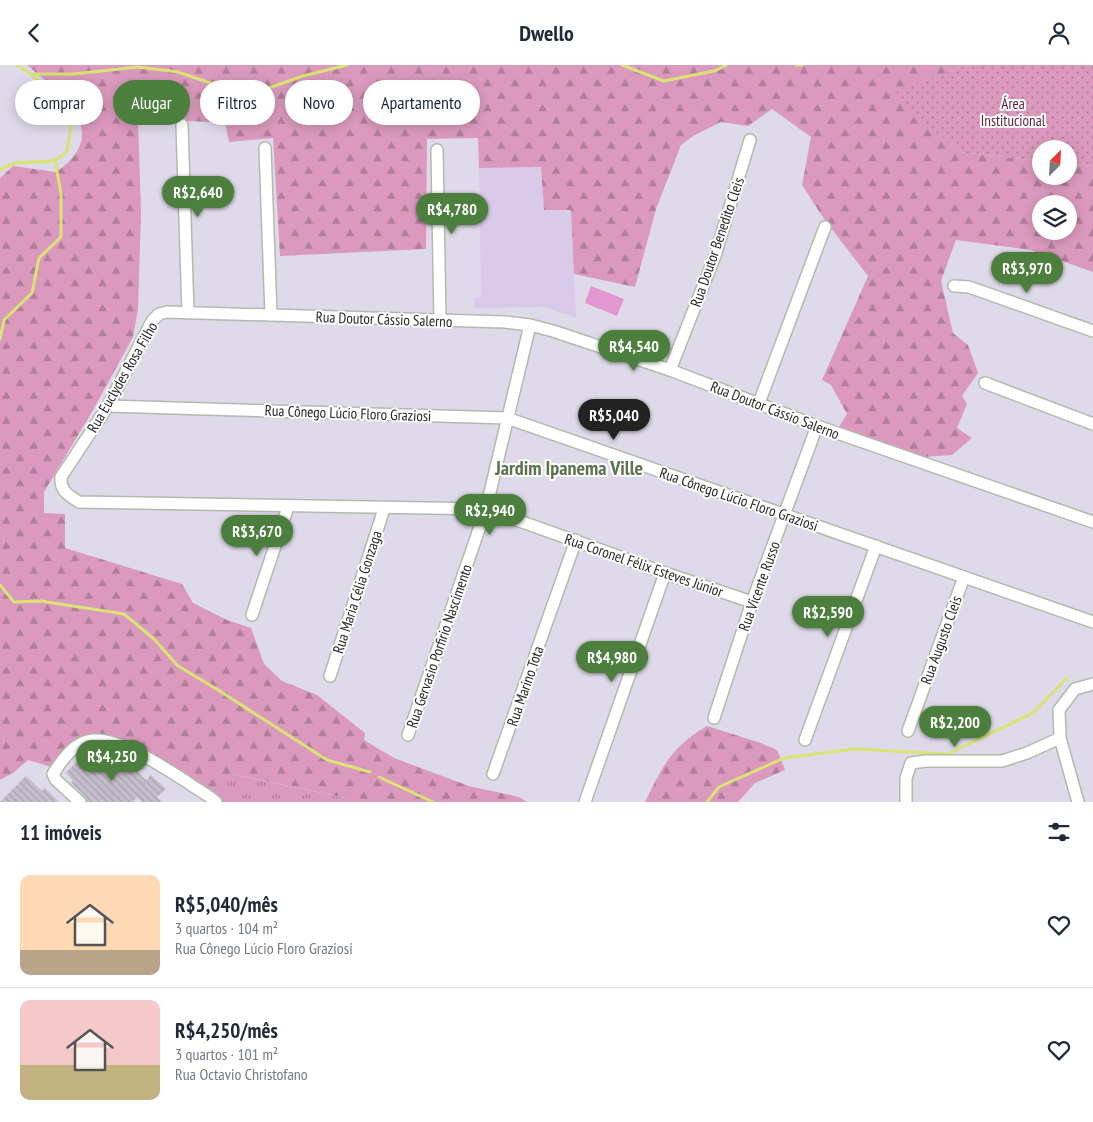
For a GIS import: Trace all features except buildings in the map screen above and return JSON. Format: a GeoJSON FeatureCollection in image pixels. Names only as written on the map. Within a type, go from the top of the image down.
{"type":"FeatureCollection","features":[{"type":"Feature","properties":{"kind":"street"},"geometry":{"type":"LineString","coordinates":[[182,125],[188,313]]}},
{"type":"Feature","properties":{"kind":"street","name":"Rua Doutor Benedito Cleis"},"geometry":{"type":"LineString","coordinates":[[670,371],[715,256],[750,140]]}},
{"type":"Feature","properties":{"kind":"street"},"geometry":{"type":"LineString","coordinates":[[265,149],[271,315]]}},
{"type":"Feature","properties":{"kind":"street"},"geometry":{"type":"LineString","coordinates":[[437,150],[440,321]]}},
{"type":"Feature","properties":{"kind":"street"},"geometry":{"type":"LineString","coordinates":[[759,403],[826,227]]}},
{"type":"Feature","properties":{"kind":"street"},"geometry":{"type":"LineString","coordinates":[[954,286],[969,287],[1093,331]]}},
{"type":"Feature","properties":{"kind":"street","name":"Rua Doutor Cássio Salerno"},"geometry":{"type":"LineString","coordinates":[[159,314],[167,312],[271,315],[505,322],[530,325],[670,371],[817,426],[1091,519]]}},
{"type":"Feature","properties":{"kind":"street","name":"Rua Euclydes Rosa Filho"},"geometry":{"type":"LineString","coordinates":[[63,491],[60,485],[61,477],[108,406],[152,321],[159,314]]}},
{"type":"Feature","properties":{"kind":"street","name":"Rua Gervasio Porfirio Nascimento"},"geometry":{"type":"LineString","coordinates":[[408,735],[486,509],[530,325]]}},
{"type":"Feature","properties":{"kind":"street"},"geometry":{"type":"LineString","coordinates":[[985,383],[1093,424]]}},
{"type":"Feature","properties":{"kind":"street","name":"Rua Cônego Lúcio Floro Graziosi"},"geometry":{"type":"LineString","coordinates":[[108,406],[508,418],[1093,622]]}},
{"type":"Feature","properties":{"kind":"street","name":"Rua Vicente Russo"},"geometry":{"type":"LineString","coordinates":[[714,717],[752,602],[817,426]]}},
{"type":"Feature","properties":{"kind":"street","name":"Rua Coronel Félix Esteves Júnior"},"geometry":{"type":"LineString","coordinates":[[63,491],[79,502],[384,509],[486,509],[752,602]]}},
{"type":"Feature","properties":{"kind":"street"},"geometry":{"type":"LineString","coordinates":[[252,615],[288,507]]}},
{"type":"Feature","properties":{"kind":"street","name":"Rua Maria Célia Gonzaga"},"geometry":{"type":"LineString","coordinates":[[330,675],[384,509]]}},
{"type":"Feature","properties":{"kind":"street","name":"Rua Marino Tota"},"geometry":{"type":"LineString","coordinates":[[493,774],[576,540]]}},
{"type":"Feature","properties":{"kind":"street"},"geometry":{"type":"LineString","coordinates":[[805,740],[876,546]]}},
{"type":"Feature","properties":{"kind":"street"},"geometry":{"type":"LineString","coordinates":[[585,802],[665,573]]}},
{"type":"Feature","properties":{"kind":"street","name":"Rua Augusto Cleis"},"geometry":{"type":"LineString","coordinates":[[908,731],[964,577]]}},
{"type":"Feature","properties":{"kind":"street"},"geometry":{"type":"LineString","coordinates":[[1078,802],[1060,738],[1059,710],[1075,689],[1093,684]]}},
{"type":"Feature","properties":{"kind":"street"},"geometry":{"type":"LineString","coordinates":[[906,802],[906,778],[911,763],[926,761],[1002,761],[1060,738]]}},
{"type":"Feature","properties":{"kind":"street"},"geometry":{"type":"LineString","coordinates":[[80,802],[56,780],[54,774],[61,761],[76,746],[91,740],[110,741],[152,760],[216,802]]}},
{"type":"Feature","properties":{"kind":"shaded area"},"geometry":{"type":"Polygon","coordinates":[[[541,167],[544,210],[571,210],[576,318],[544,307],[475,308],[474,298],[481,297],[479,168],[541,167]]]}},
{"type":"Feature","properties":{"kind":"shaded area"},"geometry":{"type":"Polygon","coordinates":[[[591,286],[624,299],[617,316],[585,303],[591,286]]]}},
{"type":"Feature","properties":{"kind":"green space"},"geometry":{"type":"Polygon","coordinates":[[[27,65],[969,65],[891,92],[959,152],[1032,160],[1032,185],[1078,185],[1078,165],[1093,166],[1093,272],[1031,250],[956,240],[941,281],[953,333],[968,345],[978,373],[962,396],[967,404],[957,428],[972,438],[952,455],[924,457],[839,427],[847,414],[831,385],[822,380],[868,276],[824,219],[802,185],[811,137],[772,109],[748,126],[721,122],[693,136],[681,145],[656,209],[635,287],[574,274],[571,210],[544,210],[541,167],[479,168],[478,138],[427,139],[426,249],[280,256],[273,138],[229,142],[225,125],[275,125],[275,80],[200,80],[200,122],[190,121],[190,80],[113,80],[113,125],[138,125],[141,213],[138,309],[133,337],[93,410],[44,492],[44,513],[65,514],[65,548],[182,584],[193,603],[227,620],[251,628],[264,664],[282,681],[317,695],[365,733],[364,740],[394,758],[469,786],[519,797],[527,802],[351,802],[350,799],[233,774],[214,794],[114,738],[87,736],[63,750],[51,767],[28,760],[13,773],[0,780],[0,178],[13,166],[56,172],[73,157],[81,143],[81,125],[103,125],[103,80],[44,80],[27,65]]]}},
{"type":"Feature","properties":{"kind":"green space","name":"Área Institucional"},"geometry":{"type":"Polygon","coordinates":[[[969,65],[1093,65],[1093,166],[1078,165],[1078,140],[1032,140],[1032,160],[959,152],[890,92],[969,65]]]}},
{"type":"Feature","properties":{"kind":"green space"},"geometry":{"type":"Polygon","coordinates":[[[707,726],[777,750],[785,770],[755,783],[738,802],[645,802],[669,758],[685,742],[707,726]]]}},
{"type":"Feature","properties":{"kind":"green space"},"geometry":{"type":"Polygon","coordinates":[[[232,774],[350,799],[351,802],[223,802],[214,794],[232,774]]]}},
{"type":"Feature","properties":{"kind":"waterway"},"geometry":{"type":"LineString","coordinates":[[0,171],[12,164],[56,159],[67,151],[71,126],[55,99],[43,84],[17,65]]}},
{"type":"Feature","properties":{"kind":"waterway"},"geometry":{"type":"LineString","coordinates":[[33,74],[74,74],[138,67],[178,72],[234,91],[266,89],[303,76],[347,65]]}},
{"type":"Feature","properties":{"kind":"waterway"},"geometry":{"type":"LineString","coordinates":[[622,65],[664,81],[714,71],[727,65]]}},
{"type":"Feature","properties":{"kind":"waterway"},"geometry":{"type":"LineString","coordinates":[[796,65],[802,65]]}},
{"type":"Feature","properties":{"kind":"waterway"},"geometry":{"type":"LineString","coordinates":[[0,339],[4,320],[32,293],[39,258],[61,237],[61,194],[55,160]]}},
{"type":"Feature","properties":{"kind":"waterway"},"geometry":{"type":"LineString","coordinates":[[0,585],[14,602],[41,601],[124,614],[154,639],[178,666],[327,760],[370,772]]}},
{"type":"Feature","properties":{"kind":"waterway"},"geometry":{"type":"LineString","coordinates":[[707,802],[719,787],[784,758],[855,749],[948,754],[1033,713],[1067,678]]}},
{"type":"Feature","properties":{"kind":"waterway"},"geometry":{"type":"LineString","coordinates":[[379,777],[433,802]]}},
{"type":"Feature","properties":{"kind":"district","name":"Jardim Ipanema Ville"},"geometry":{"type":"Point","coordinates":[569,468]}}]}
